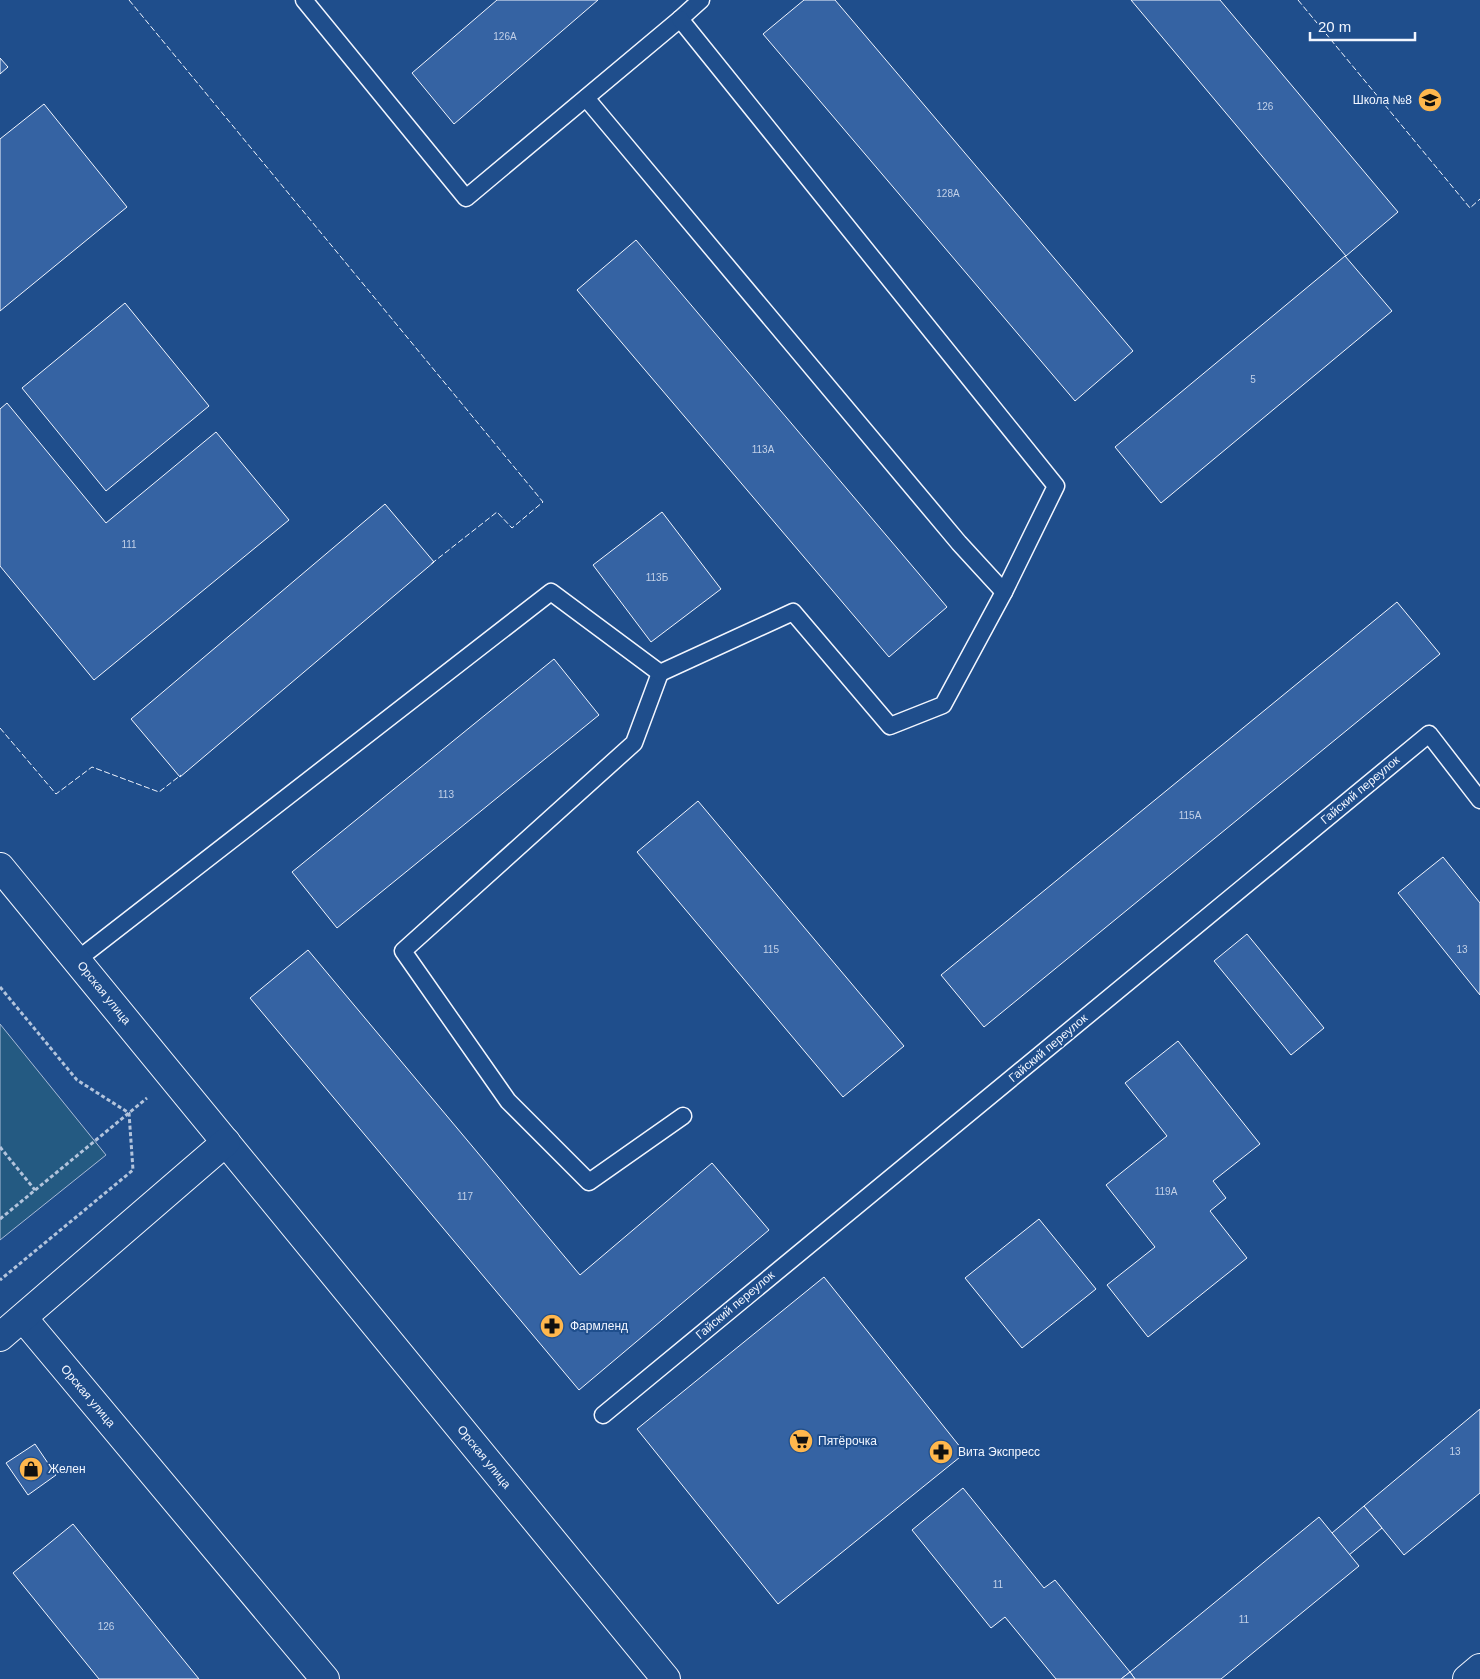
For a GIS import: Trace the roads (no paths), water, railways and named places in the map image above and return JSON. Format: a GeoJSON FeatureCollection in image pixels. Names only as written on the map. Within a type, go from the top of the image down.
{"type":"FeatureCollection","features":[{"type":"Feature","properties":{"kind":"street","name":"Орская улица"},"geometry":{"type":"LineString","coordinates":[[0,867],[666,1679]]}},
{"type":"Feature","properties":{"kind":"street"},"geometry":{"type":"LineString","coordinates":[[0,1337],[226,1142]]}},
{"type":"Feature","properties":{"kind":"street","name":"Орская улица"},"geometry":{"type":"LineString","coordinates":[[23,1318],[325,1679]]}},
{"type":"Feature","properties":{"kind":"street"},"geometry":{"type":"LineString","coordinates":[[1467,1679],[1480,1668]]}},
{"type":"Feature","properties":{"kind":"lane"},"geometry":{"type":"LineString","coordinates":[[306,1],[466,198],[680,19],[700,0]]}},
{"type":"Feature","properties":{"kind":"lane"},"geometry":{"type":"LineString","coordinates":[[680,19],[1056,486],[1004,592],[943,705],[890,726],[793,612],[660,673],[634,743],[403,951],[508,1101],[589,1182],[683,1116]]}},
{"type":"Feature","properties":{"kind":"lane"},"geometry":{"type":"LineString","coordinates":[[586,98],[959,543],[1004,592]]}},
{"type":"Feature","properties":{"kind":"lane"},"geometry":{"type":"LineString","coordinates":[[77,960],[550,592],[660,673]]}},
{"type":"Feature","properties":{"kind":"lane","name":"Гайский переулок"},"geometry":{"type":"LineString","coordinates":[[603,1415],[1428,734],[1480,800]]}},
{"type":"Feature","properties":{"kind":"place","name":"Школа №8"},"geometry":{"type":"Point","coordinates":[1430,100]}},
{"type":"Feature","properties":{"kind":"place","name":"Фармленд"},"geometry":{"type":"Point","coordinates":[552,1326]}},
{"type":"Feature","properties":{"kind":"place","name":"Пятёрочка"},"geometry":{"type":"Point","coordinates":[801,1441]}},
{"type":"Feature","properties":{"kind":"place","name":"Вита Экспресс"},"geometry":{"type":"Point","coordinates":[941,1452]}},
{"type":"Feature","properties":{"kind":"place","name":"Желен"},"geometry":{"type":"Point","coordinates":[31,1469]}}]}
